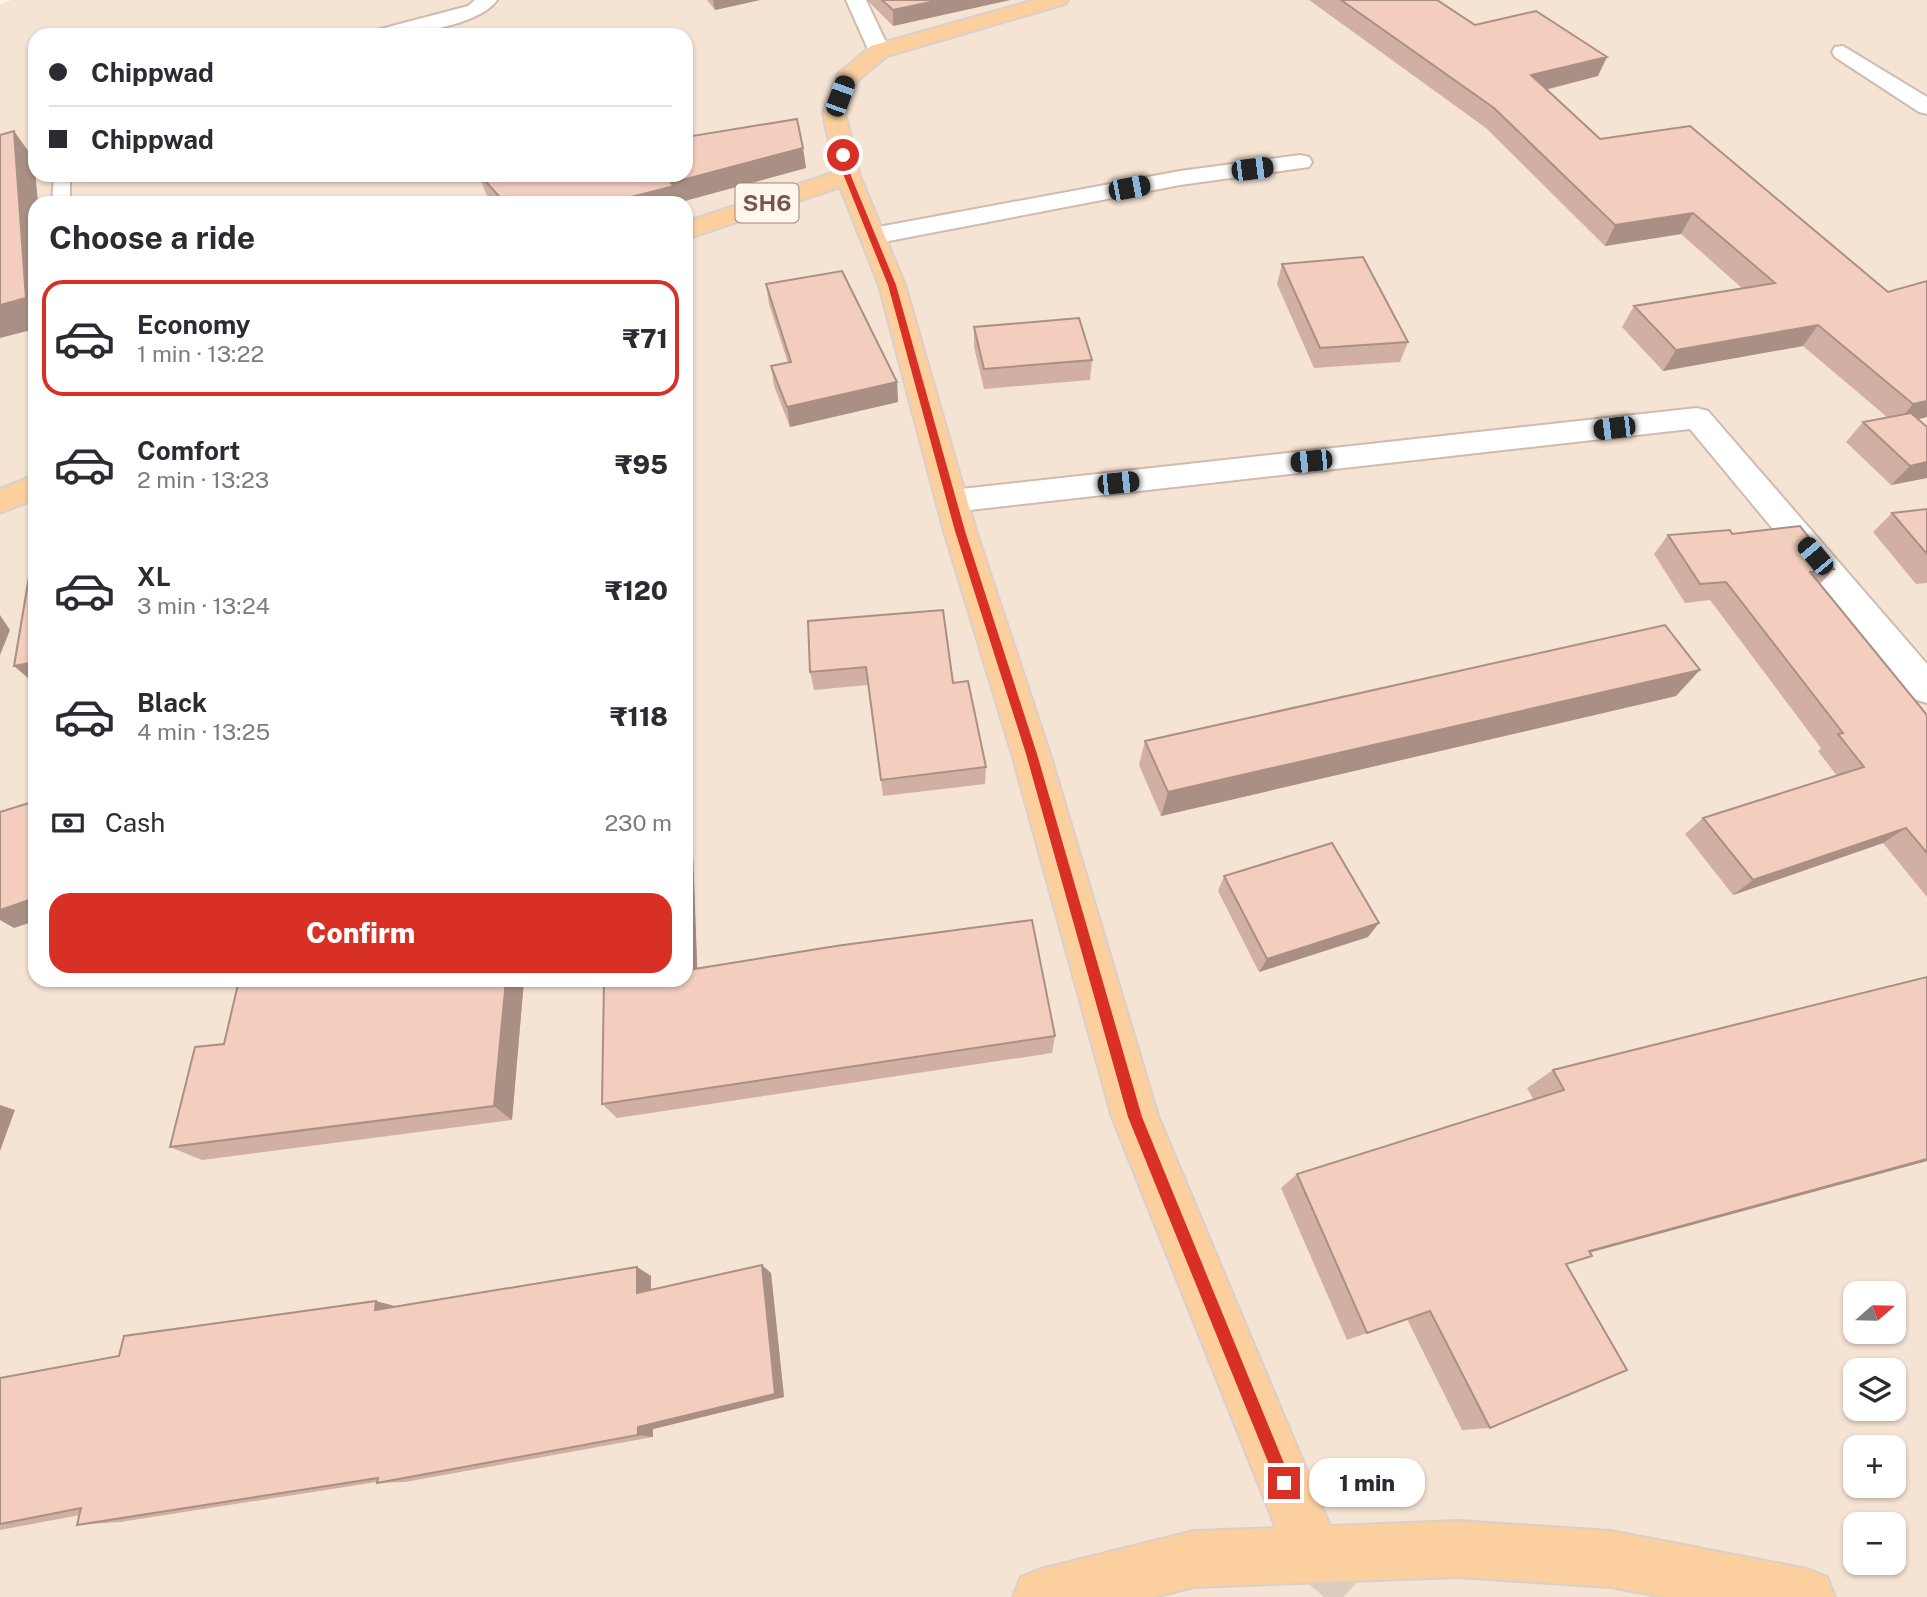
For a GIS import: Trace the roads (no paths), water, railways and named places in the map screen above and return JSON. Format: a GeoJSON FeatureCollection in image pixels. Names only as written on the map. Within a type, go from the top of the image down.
{"type":"FeatureCollection","features":[{"type":"Feature","properties":{"kind":"main road"},"geometry":{"type":"LineString","coordinates":[[1058,0],[879,51],[846,79],[834,113],[848,176],[892,285],[952,501],[1031,754],[1135,1117],[1314,1555]]}},
{"type":"Feature","properties":{"kind":"main road","name":"SH6"},"geometry":{"type":"LineString","coordinates":[[693,229],[848,176]]}},
{"type":"Feature","properties":{"kind":"main road"},"geometry":{"type":"LineString","coordinates":[[0,502],[28,489]]}},
{"type":"Feature","properties":{"kind":"main road"},"geometry":{"type":"LineString","coordinates":[[1041,1597],[1194,1559],[1458,1549],[1611,1559],[1807,1597]]}},
{"type":"Feature","properties":{"kind":"street"},"geometry":{"type":"LineString","coordinates":[[410,28],[475,10],[488,0]]}},
{"type":"Feature","properties":{"kind":"street"},"geometry":{"type":"LineString","coordinates":[[856,0],[879,51]]}},
{"type":"Feature","properties":{"kind":"street"},"geometry":{"type":"LineString","coordinates":[[1843,52],[1927,107]]}},
{"type":"Feature","properties":{"kind":"street"},"geometry":{"type":"LineString","coordinates":[[873,236],[1180,178],[1300,162]]}},
{"type":"Feature","properties":{"kind":"street"},"geometry":{"type":"LineString","coordinates":[[952,501],[1697,418],[1923,679]]}},
{"type":"Feature","properties":{"kind":"tunnel"},"geometry":{"type":"LineString","coordinates":[[1314,1555],[1362,1597]]}}]}
